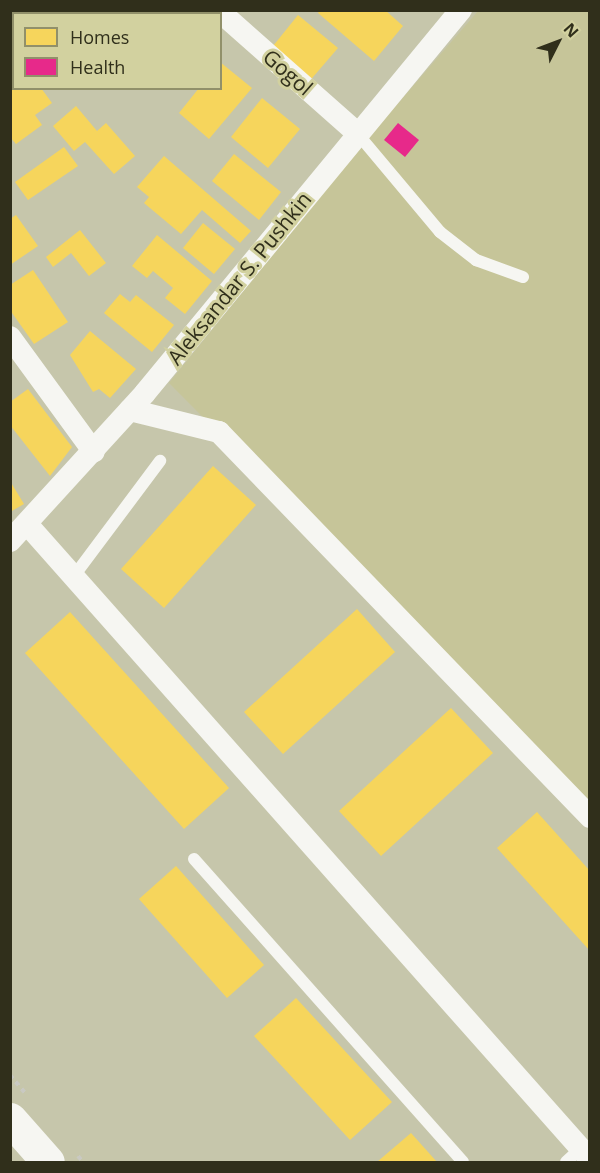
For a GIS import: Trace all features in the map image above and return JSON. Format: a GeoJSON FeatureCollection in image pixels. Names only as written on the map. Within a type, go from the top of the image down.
{"type":"FeatureCollection","features":[{"type":"Feature","properties":{"kind":"main road"},"geometry":{"type":"LineString","coordinates":[[10,1119],[48,1162]]}},
{"type":"Feature","properties":{"kind":"street","name":"Aleksandar S. Pushkin"},"geometry":{"type":"LineString","coordinates":[[10,541],[94,452],[461,10]]}},
{"type":"Feature","properties":{"kind":"street","name":"Gogol"},"geometry":{"type":"LineString","coordinates":[[222,14],[357,133]]}},
{"type":"Feature","properties":{"kind":"street"},"geometry":{"type":"LineString","coordinates":[[10,337],[94,452]]}},
{"type":"Feature","properties":{"kind":"street"},"geometry":{"type":"LineString","coordinates":[[129,410],[219,432],[590,817]]}},
{"type":"Feature","properties":{"kind":"street"},"geometry":{"type":"LineString","coordinates":[[27,524],[579,1157]]}},
{"type":"Feature","properties":{"kind":"lane"},"geometry":{"type":"LineString","coordinates":[[357,133],[440,232],[476,260],[523,278]]}},
{"type":"Feature","properties":{"kind":"lane"},"geometry":{"type":"LineString","coordinates":[[74,576],[160,461]]}},
{"type":"Feature","properties":{"kind":"lane"},"geometry":{"type":"LineString","coordinates":[[194,859],[464,1162]]}},
{"type":"Feature","properties":{"kind":"shaded area"},"geometry":{"type":"Polygon","coordinates":[[[478,11],[589,11],[589,805],[169,383],[355,153],[478,11]]]}},
{"type":"Feature","properties":{"kind":"building: Homes"},"geometry":{"type":"Polygon","coordinates":[[[133,10],[154,10],[156,12],[132,12],[133,10]]]}},
{"type":"Feature","properties":{"kind":"building: Homes"},"geometry":{"type":"Polygon","coordinates":[[[320,10],[385,10],[403,26],[374,61],[318,13],[320,10]]]}},
{"type":"Feature","properties":{"kind":"building: Homes"},"geometry":{"type":"Polygon","coordinates":[[[298,15],[338,48],[307,84],[269,51],[298,15]]]}},
{"type":"Feature","properties":{"kind":"building: Homes"},"geometry":{"type":"Polygon","coordinates":[[[10,56],[12,90],[42,90],[52,103],[35,115],[42,125],[16,144],[10,137],[10,56]]]}},
{"type":"Feature","properties":{"kind":"building: Homes"},"geometry":{"type":"Polygon","coordinates":[[[222,64],[252,88],[209,139],[179,113],[197,90],[222,90],[222,64]]]}},
{"type":"Feature","properties":{"kind":"building: Homes"},"geometry":{"type":"Polygon","coordinates":[[[262,98],[300,129],[268,168],[231,137],[262,98]]]}},
{"type":"Feature","properties":{"kind":"building: Homes"},"geometry":{"type":"Polygon","coordinates":[[[76,106],[97,131],[106,123],[135,156],[114,174],[85,142],[74,151],[53,126],[76,106]]]}},
{"type":"Feature","properties":{"kind":"building: Homes"},"geometry":{"type":"Polygon","coordinates":[[[64,147],[78,166],[28,200],[15,182],[64,147]]]}},
{"type":"Feature","properties":{"kind":"building: Homes"},"geometry":{"type":"Polygon","coordinates":[[[234,154],[281,192],[259,220],[212,181],[234,154]]]}},
{"type":"Feature","properties":{"kind":"building: Homes"},"geometry":{"type":"Polygon","coordinates":[[[164,156],[251,231],[240,243],[202,210],[181,234],[144,203],[149,197],[137,187],[164,156]]]}},
{"type":"Feature","properties":{"kind":"building: Homes"},"geometry":{"type":"Polygon","coordinates":[[[16,215],[38,246],[10,265],[10,219],[16,215]]]}},
{"type":"Feature","properties":{"kind":"building: Homes"},"geometry":{"type":"Polygon","coordinates":[[[203,223],[235,249],[214,274],[183,248],[203,223]]]}},
{"type":"Feature","properties":{"kind":"building: Homes"},"geometry":{"type":"Polygon","coordinates":[[[80,230],[106,263],[89,276],[71,253],[53,267],[46,257],[80,230]]]}},
{"type":"Feature","properties":{"kind":"building: Homes"},"geometry":{"type":"Polygon","coordinates":[[[157,235],[212,281],[185,314],[165,298],[173,288],[153,271],[147,278],[132,266],[157,235]]]}},
{"type":"Feature","properties":{"kind":"building: Homes"},"geometry":{"type":"Polygon","coordinates":[[[33,270],[68,322],[34,344],[10,310],[10,285],[33,270]]]}},
{"type":"Feature","properties":{"kind":"building: Homes"},"geometry":{"type":"Polygon","coordinates":[[[120,294],[130,302],[136,295],[174,325],[152,352],[104,313],[120,294]]]}},
{"type":"Feature","properties":{"kind":"building: Homes"},"geometry":{"type":"Polygon","coordinates":[[[90,331],[136,369],[110,398],[99,389],[93,392],[70,355],[90,331]]]}},
{"type":"Feature","properties":{"kind":"building: Homes"},"geometry":{"type":"Polygon","coordinates":[[[28,389],[72,447],[50,476],[10,425],[10,402],[28,389]]]}},
{"type":"Feature","properties":{"kind":"building: Homes"},"geometry":{"type":"Polygon","coordinates":[[[213,466],[256,505],[164,608],[121,569],[213,466]]]}},
{"type":"Feature","properties":{"kind":"building: Homes"},"geometry":{"type":"Polygon","coordinates":[[[10,481],[24,504],[10,512],[10,481]]]}},
{"type":"Feature","properties":{"kind":"building: Homes"},"geometry":{"type":"Polygon","coordinates":[[[357,609],[395,652],[283,754],[244,712],[357,609]]]}},
{"type":"Feature","properties":{"kind":"building: Homes"},"geometry":{"type":"Polygon","coordinates":[[[70,612],[229,788],[184,829],[25,653],[70,612]]]}},
{"type":"Feature","properties":{"kind":"building: Homes"},"geometry":{"type":"Polygon","coordinates":[[[451,708],[493,753],[381,856],[339,811],[451,708]]]}},
{"type":"Feature","properties":{"kind":"building: Homes"},"geometry":{"type":"Polygon","coordinates":[[[537,812],[590,871],[590,951],[497,848],[537,812]]]}},
{"type":"Feature","properties":{"kind":"building: Homes"},"geometry":{"type":"Polygon","coordinates":[[[176,866],[264,965],[227,998],[139,899],[176,866]]]}},
{"type":"Feature","properties":{"kind":"building: Homes"},"geometry":{"type":"Polygon","coordinates":[[[296,998],[392,1102],[350,1140],[254,1036],[296,998]]]}},
{"type":"Feature","properties":{"kind":"building: Homes"},"geometry":{"type":"Polygon","coordinates":[[[411,1133],[437,1162],[377,1162],[411,1133]]]}},
{"type":"Feature","properties":{"kind":"building: Health"},"geometry":{"type":"Polygon","coordinates":[[[398,123],[419,140],[405,157],[384,140],[398,123]]]}}]}
